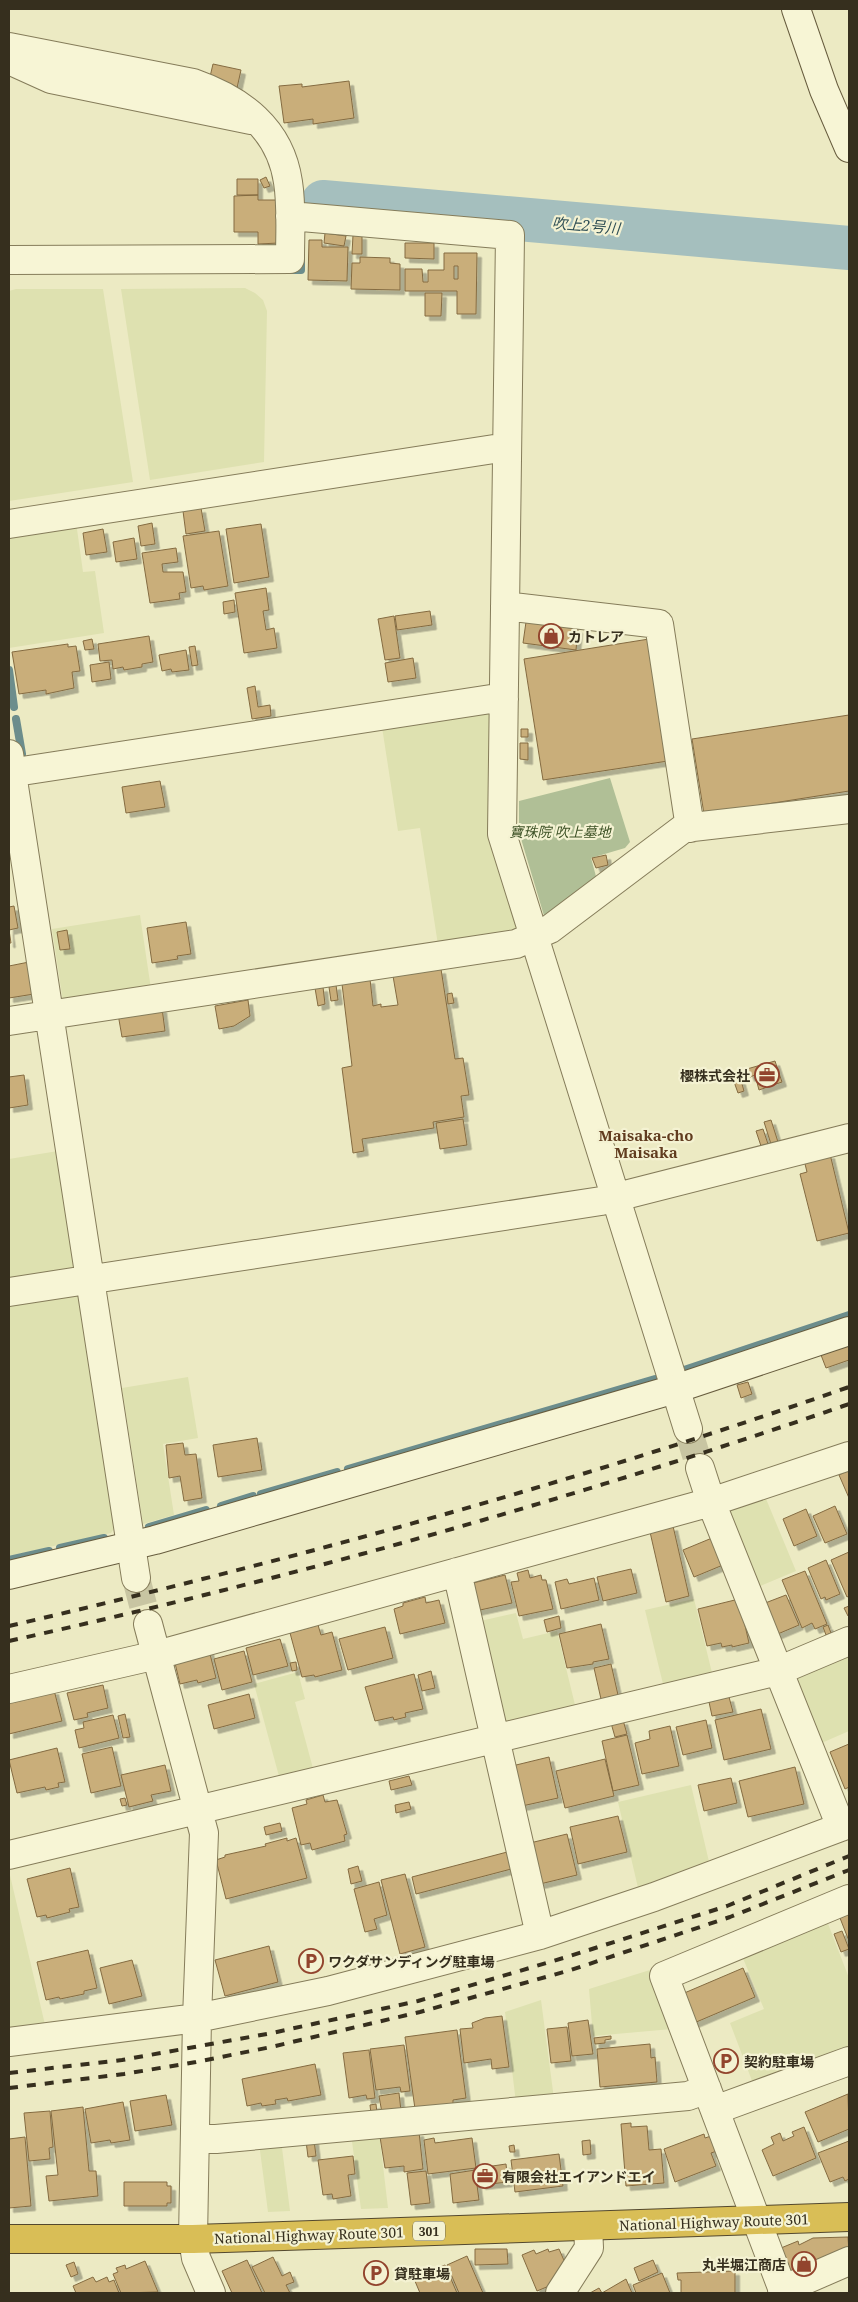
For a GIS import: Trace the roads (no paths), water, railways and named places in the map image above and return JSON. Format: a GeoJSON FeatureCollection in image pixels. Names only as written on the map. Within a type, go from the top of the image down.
{"type":"FeatureCollection","features":[{"type":"Feature","properties":{"kind":"highway","name":"National Highway Route 301"},"geometry":{"type":"LineString","coordinates":[[9,2238],[193,2239],[849,2217]]}},
{"type":"Feature","properties":{"kind":"street"},"geometry":{"type":"LineString","coordinates":[[796,9],[824,90],[849,148]]}},
{"type":"Feature","properties":{"kind":"street"},"geometry":{"type":"LineString","coordinates":[[9,47],[193,83],[216,91],[237,102],[259,122],[271,137],[282,158],[288,182],[290,216],[290,259],[9,260]]}},
{"type":"Feature","properties":{"kind":"street"},"geometry":{"type":"LineString","coordinates":[[9,60],[51,79],[259,122]]}},
{"type":"Feature","properties":{"kind":"street"},"geometry":{"type":"LineString","coordinates":[[290,216],[510,235],[502,834],[688,1429]]}},
{"type":"Feature","properties":{"kind":"street"},"geometry":{"type":"LineString","coordinates":[[9,524],[507,449]]}},
{"type":"Feature","properties":{"kind":"street"},"geometry":{"type":"LineString","coordinates":[[505,606],[659,624],[690,828]]}},
{"type":"Feature","properties":{"kind":"street"},"geometry":{"type":"LineString","coordinates":[[136,1578],[10,766],[491,699],[504,699]]}},
{"type":"Feature","properties":{"kind":"street"},"geometry":{"type":"LineString","coordinates":[[9,1022],[516,944],[550,929],[684,828],[849,809]]}},
{"type":"Feature","properties":{"kind":"street"},"geometry":{"type":"LineString","coordinates":[[9,1292],[601,1201],[849,1138]]}},
{"type":"Feature","properties":{"kind":"street"},"geometry":{"type":"LineString","coordinates":[[9,1575],[130,1547],[675,1389],[849,1330]]}},
{"type":"Feature","properties":{"kind":"street"},"geometry":{"type":"LineString","coordinates":[[9,1689],[157,1655],[711,1502],[849,1456]]}},
{"type":"Feature","properties":{"kind":"street"},"geometry":{"type":"LineString","coordinates":[[9,2042],[197,2018],[328,1992],[540,1935],[654,1897],[845,1825],[778,1671],[711,1502],[700,1468]]}},
{"type":"Feature","properties":{"kind":"street"},"geometry":{"type":"LineString","coordinates":[[457,1572],[540,1935]]}},
{"type":"Feature","properties":{"kind":"street"},"geometry":{"type":"LineString","coordinates":[[148,1624],[204,1833],[197,2018],[193,2239],[196,2258],[212,2293]]}},
{"type":"Feature","properties":{"kind":"street"},"geometry":{"type":"LineString","coordinates":[[9,1855],[778,1671],[849,1641]]}},
{"type":"Feature","properties":{"kind":"street"},"geometry":{"type":"LineString","coordinates":[[849,1899],[664,1976],[783,2292],[849,2261]]}},
{"type":"Feature","properties":{"kind":"street"},"geometry":{"type":"LineString","coordinates":[[195,2139],[216,2139],[688,2096],[711,2100],[849,2061]]}},
{"type":"Feature","properties":{"kind":"street"},"geometry":{"type":"LineString","coordinates":[[560,2293],[589,2248],[588,2226]]}},
{"type":"Feature","properties":{"kind":"waterway","name":"吹上2号川"},"geometry":{"type":"LineString","coordinates":[[323,202],[849,248]]}},
{"type":"Feature","properties":{"kind":"waterway"},"geometry":{"type":"LineString","coordinates":[[288,270],[301,270],[301,257]]}},
{"type":"Feature","properties":{"kind":"waterway"},"geometry":{"type":"LineString","coordinates":[[9,670],[14,707]]}},
{"type":"Feature","properties":{"kind":"waterway"},"geometry":{"type":"LineString","coordinates":[[16,719],[22,754]]}},
{"type":"Feature","properties":{"kind":"waterway"},"geometry":{"type":"LineString","coordinates":[[681,1371],[849,1315]]}},
{"type":"Feature","properties":{"kind":"waterway"},"geometry":{"type":"LineString","coordinates":[[348,1469],[655,1379]]}},
{"type":"Feature","properties":{"kind":"waterway"},"geometry":{"type":"LineString","coordinates":[[261,1494],[337,1472]]}},
{"type":"Feature","properties":{"kind":"waterway"},"geometry":{"type":"LineString","coordinates":[[221,1506],[253,1496]]}},
{"type":"Feature","properties":{"kind":"waterway"},"geometry":{"type":"LineString","coordinates":[[149,1527],[206,1510]]}},
{"type":"Feature","properties":{"kind":"waterway"},"geometry":{"type":"LineString","coordinates":[[60,1548],[104,1538]]}},
{"type":"Feature","properties":{"kind":"waterway"},"geometry":{"type":"LineString","coordinates":[[9,1560],[49,1551]]}},
{"type":"Feature","properties":{"kind":"tunnel"},"geometry":{"type":"LineString","coordinates":[[688,1429],[700,1468]]}},
{"type":"Feature","properties":{"kind":"tunnel"},"geometry":{"type":"LineString","coordinates":[[136,1578],[148,1624]]}},
{"type":"Feature","properties":{"kind":"railway"},"geometry":{"type":"LineString","coordinates":[[9,1626],[327,1547],[432,1518],[642,1456],[849,1387]]}},
{"type":"Feature","properties":{"kind":"railway"},"geometry":{"type":"LineString","coordinates":[[9,1641],[221,1591],[432,1535],[642,1472],[849,1404]]}},
{"type":"Feature","properties":{"kind":"railway"},"geometry":{"type":"LineString","coordinates":[[9,2073],[122,2060],[272,2033],[418,2001],[570,1956],[727,1906],[849,1856]]}},
{"type":"Feature","properties":{"kind":"railway"},"geometry":{"type":"LineString","coordinates":[[9,2088],[124,2074],[196,2062],[271,2047],[420,2012],[571,1970],[730,1917],[849,1870]]}},
{"type":"Feature","properties":{"kind":"place","name":"カトレア"},"geometry":{"type":"Point","coordinates":[551,636]}},
{"type":"Feature","properties":{"kind":"place","name":"櫻株式会社"},"geometry":{"type":"Point","coordinates":[767,1075]}},
{"type":"Feature","properties":{"kind":"place","name":"ワクダサンディング駐車場"},"geometry":{"type":"Point","coordinates":[311,1961]}},
{"type":"Feature","properties":{"kind":"place","name":"契約駐車場"},"geometry":{"type":"Point","coordinates":[726,2061]}},
{"type":"Feature","properties":{"kind":"place","name":"有限会社エイアンドエイ"},"geometry":{"type":"Point","coordinates":[485,2176]}},
{"type":"Feature","properties":{"kind":"place","name":"丸半堀江商店"},"geometry":{"type":"Point","coordinates":[804,2264]}},
{"type":"Feature","properties":{"kind":"place","name":"貸駐車場"},"geometry":{"type":"Point","coordinates":[376,2273]}},
{"type":"Feature","properties":{"kind":"district","name":"Maisaka-cho Maisaka"},"geometry":{"type":"Point","coordinates":[646,1144]}},
{"type":"Feature","properties":{"kind":"park label","name":"寶珠院 吹上墓地"},"geometry":{"type":"Point","coordinates":[560,831]}}]}
